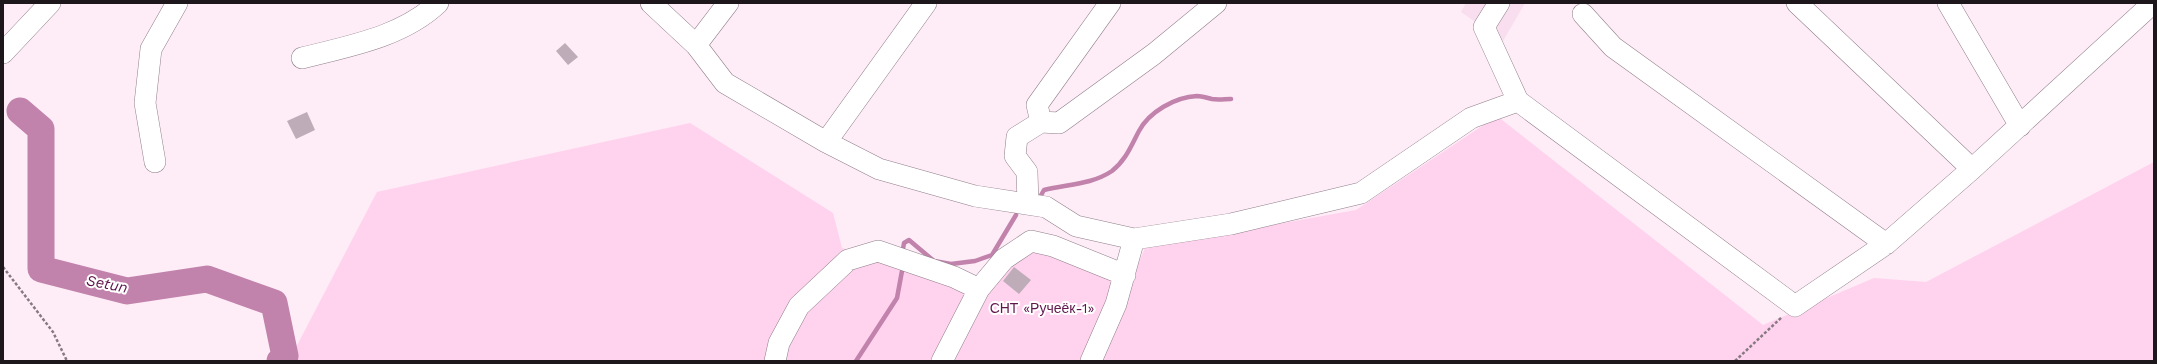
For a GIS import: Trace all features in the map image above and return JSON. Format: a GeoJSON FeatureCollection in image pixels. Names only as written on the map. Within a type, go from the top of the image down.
{"type":"FeatureCollection","features":[{"type":"Feature","properties":{"kind":"street"},"geometry":{"type":"LineString","coordinates":[[3,53],[50,3]]}},
{"type":"Feature","properties":{"kind":"street"},"geometry":{"type":"LineString","coordinates":[[155,162],[145,103],[151,49],[177,3]]}},
{"type":"Feature","properties":{"kind":"street"},"geometry":{"type":"LineString","coordinates":[[302,58],[386,35],[429,11],[438,3]]}},
{"type":"Feature","properties":{"kind":"street"},"geometry":{"type":"LineString","coordinates":[[651,3],[696,45],[725,83],[826,142],[879,169],[975,196],[1046,207],[1076,226],[1134,239],[1231,224],[1361,193],[1470,118],[1518,101]]}},
{"type":"Feature","properties":{"kind":"street"},"geometry":{"type":"LineString","coordinates":[[696,45],[728,3]]}},
{"type":"Feature","properties":{"kind":"street"},"geometry":{"type":"LineString","coordinates":[[826,142],[926,3]]}},
{"type":"Feature","properties":{"kind":"street"},"geometry":{"type":"LineString","coordinates":[[1041,122],[1037,105],[1110,3]]}},
{"type":"Feature","properties":{"kind":"street"},"geometry":{"type":"LineString","coordinates":[[1028,204],[1026,172],[1015,156],[1017,138],[1041,122],[1059,123],[1154,54],[1216,3]]}},
{"type":"Feature","properties":{"kind":"street"},"geometry":{"type":"LineString","coordinates":[[1499,3],[1484,27],[1518,101],[1795,306],[1886,244],[2020,126],[2153,3]]}},
{"type":"Feature","properties":{"kind":"street"},"geometry":{"type":"LineString","coordinates":[[1797,3],[1972,169]]}},
{"type":"Feature","properties":{"kind":"street"},"geometry":{"type":"LineString","coordinates":[[1948,3],[2020,126]]}},
{"type":"Feature","properties":{"kind":"street"},"geometry":{"type":"LineString","coordinates":[[1583,14],[1613,47],[1886,244]]}},
{"type":"Feature","properties":{"kind":"street"},"geometry":{"type":"LineString","coordinates":[[1091,361],[1116,304],[1134,239]]}},
{"type":"Feature","properties":{"kind":"street"},"geometry":{"type":"LineString","coordinates":[[942,361],[979,289],[1004,259],[1031,240],[1053,246],[1125,275]]}},
{"type":"Feature","properties":{"kind":"street"},"geometry":{"type":"LineString","coordinates":[[776,361],[779,343],[799,306],[848,260],[878,251],[954,277],[979,289]]}},
{"type":"Feature","properties":{"kind":"path"},"geometry":{"type":"LineString","coordinates":[[3,267],[53,332],[67,361]]}},
{"type":"Feature","properties":{"kind":"path"},"geometry":{"type":"LineString","coordinates":[[1735,361],[1795,306]]}},
{"type":"Feature","properties":{"kind":"shaded area"},"geometry":{"type":"Polygon","coordinates":[[[1466,3],[1525,3],[1503,41],[1461,12],[1466,3]]]}},
{"type":"Feature","properties":{"kind":"green space"},"geometry":{"type":"Polygon","coordinates":[[[1497,116],[1763,325],[1874,278],[1926,282],[2154,162],[2154,361],[1096,361],[1145,248],[1356,210],[1497,116]]]}},
{"type":"Feature","properties":{"kind":"green space","name":"СНТ «Ручеёк-1»"},"geometry":{"type":"Polygon","coordinates":[[[690,123],[833,213],[842,248],[984,299],[1011,260],[1035,250],[1121,278],[1086,361],[299,361],[291,357],[377,192],[690,123]]]}},
{"type":"Feature","properties":{"kind":"building"},"geometry":{"type":"Polygon","coordinates":[[[565,43],[578,57],[568,65],[556,51],[565,43]]]}},
{"type":"Feature","properties":{"kind":"building"},"geometry":{"type":"Polygon","coordinates":[[[307,112],[315,130],[296,139],[287,121],[307,112]]]}},
{"type":"Feature","properties":{"kind":"building"},"geometry":{"type":"Polygon","coordinates":[[[1014,267],[1031,280],[1019,294],[1003,281],[1014,267]]]}},
{"type":"Feature","properties":{"kind":"waterway"},"geometry":{"type":"LineString","coordinates":[[1040,197],[1044,190],[1087,182],[1104,176],[1112,171],[1125,157],[1143,124],[1164,107],[1180,99],[1197,96],[1214,99],[1231,99]]}},
{"type":"Feature","properties":{"kind":"waterway","name":"Setun"},"geometry":{"type":"LineString","coordinates":[[20,111],[41,129],[41,269],[127,291],[207,279],[274,303],[285,356],[280,361]]}},
{"type":"Feature","properties":{"kind":"waterway"},"geometry":{"type":"LineString","coordinates":[[902,255],[904,243],[909,240],[934,261],[951,264],[975,261],[992,255],[1016,215]]}},
{"type":"Feature","properties":{"kind":"waterway"},"geometry":{"type":"LineString","coordinates":[[856,361],[897,298],[902,271]]}}]}
